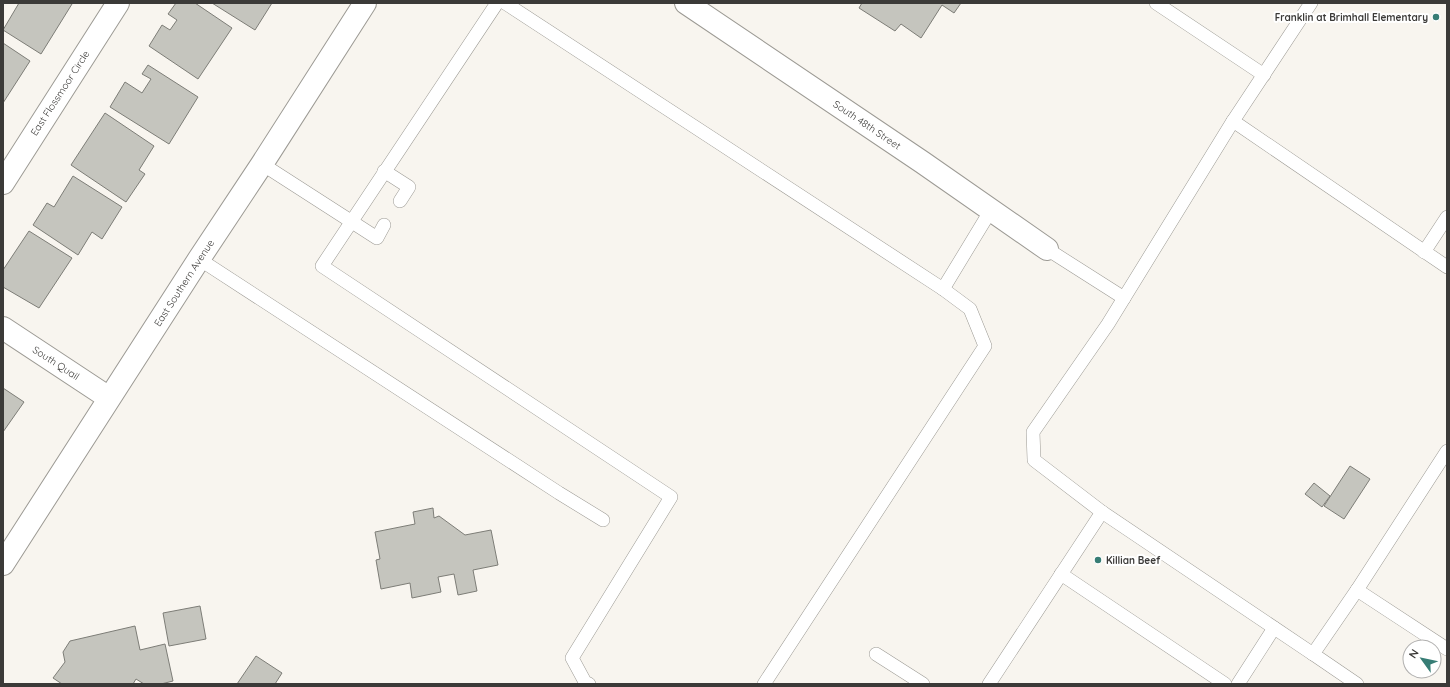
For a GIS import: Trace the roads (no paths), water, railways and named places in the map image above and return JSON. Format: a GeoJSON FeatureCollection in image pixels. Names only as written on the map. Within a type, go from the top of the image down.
{"type":"FeatureCollection","features":[{"type":"Feature","properties":{"kind":"street","name":"East Flossmoor Circle"},"geometry":{"type":"LineString","coordinates":[[3,183],[118,3]]}},
{"type":"Feature","properties":{"kind":"street","name":"East Southern Avenue"},"geometry":{"type":"LineString","coordinates":[[3,564],[199,258],[262,164],[365,3]]}},
{"type":"Feature","properties":{"kind":"street","name":"South 48th Street"},"geometry":{"type":"LineString","coordinates":[[686,3],[1047,249]]}},
{"type":"Feature","properties":{"kind":"street","name":"South Quail"},"geometry":{"type":"LineString","coordinates":[[3,328],[109,398]]}},
{"type":"Feature","properties":{"kind":"lane"},"geometry":{"type":"LineString","coordinates":[[497,3],[384,170],[322,266],[671,497],[572,658],[585,682],[589,684]]}},
{"type":"Feature","properties":{"kind":"lane"},"geometry":{"type":"LineString","coordinates":[[505,3],[970,308],[985,346],[764,684]]}},
{"type":"Feature","properties":{"kind":"lane"},"geometry":{"type":"LineString","coordinates":[[1156,3],[1264,75]]}},
{"type":"Feature","properties":{"kind":"lane"},"geometry":{"type":"LineString","coordinates":[[1311,3],[1233,121],[1108,324],[1033,432],[1034,460],[1102,512],[1356,684]]}},
{"type":"Feature","properties":{"kind":"lane"},"geometry":{"type":"LineString","coordinates":[[1233,121],[1447,267]]}},
{"type":"Feature","properties":{"kind":"lane"},"geometry":{"type":"LineString","coordinates":[[262,164],[377,238],[384,226]]}},
{"type":"Feature","properties":{"kind":"lane"},"geometry":{"type":"LineString","coordinates":[[384,170],[409,187],[400,201]]}},
{"type":"Feature","properties":{"kind":"lane"},"geometry":{"type":"LineString","coordinates":[[943,289],[991,210]]}},
{"type":"Feature","properties":{"kind":"lane"},"geometry":{"type":"LineString","coordinates":[[1424,252],[1447,217]]}},
{"type":"Feature","properties":{"kind":"lane"},"geometry":{"type":"LineString","coordinates":[[1047,249],[1124,298]]}},
{"type":"Feature","properties":{"kind":"lane"},"geometry":{"type":"LineString","coordinates":[[199,258],[559,493],[603,520]]}},
{"type":"Feature","properties":{"kind":"lane"},"geometry":{"type":"LineString","coordinates":[[1313,654],[1357,590],[1447,451]]}},
{"type":"Feature","properties":{"kind":"lane"},"geometry":{"type":"LineString","coordinates":[[989,684],[1102,512]]}},
{"type":"Feature","properties":{"kind":"lane"},"geometry":{"type":"LineString","coordinates":[[1061,574],[1225,684]]}},
{"type":"Feature","properties":{"kind":"lane"},"geometry":{"type":"LineString","coordinates":[[1357,590],[1447,649]]}},
{"type":"Feature","properties":{"kind":"lane"},"geometry":{"type":"LineString","coordinates":[[1238,684],[1274,628]]}},
{"type":"Feature","properties":{"kind":"lane"},"geometry":{"type":"LineString","coordinates":[[876,654],[923,684]]}},
{"type":"Feature","properties":{"kind":"place","name":"Franklin at Brimhall Elementary"},"geometry":{"type":"Point","coordinates":[1436,17]}},
{"type":"Feature","properties":{"kind":"place","name":"Killian Beef"},"geometry":{"type":"Point","coordinates":[1098,560]}}]}
